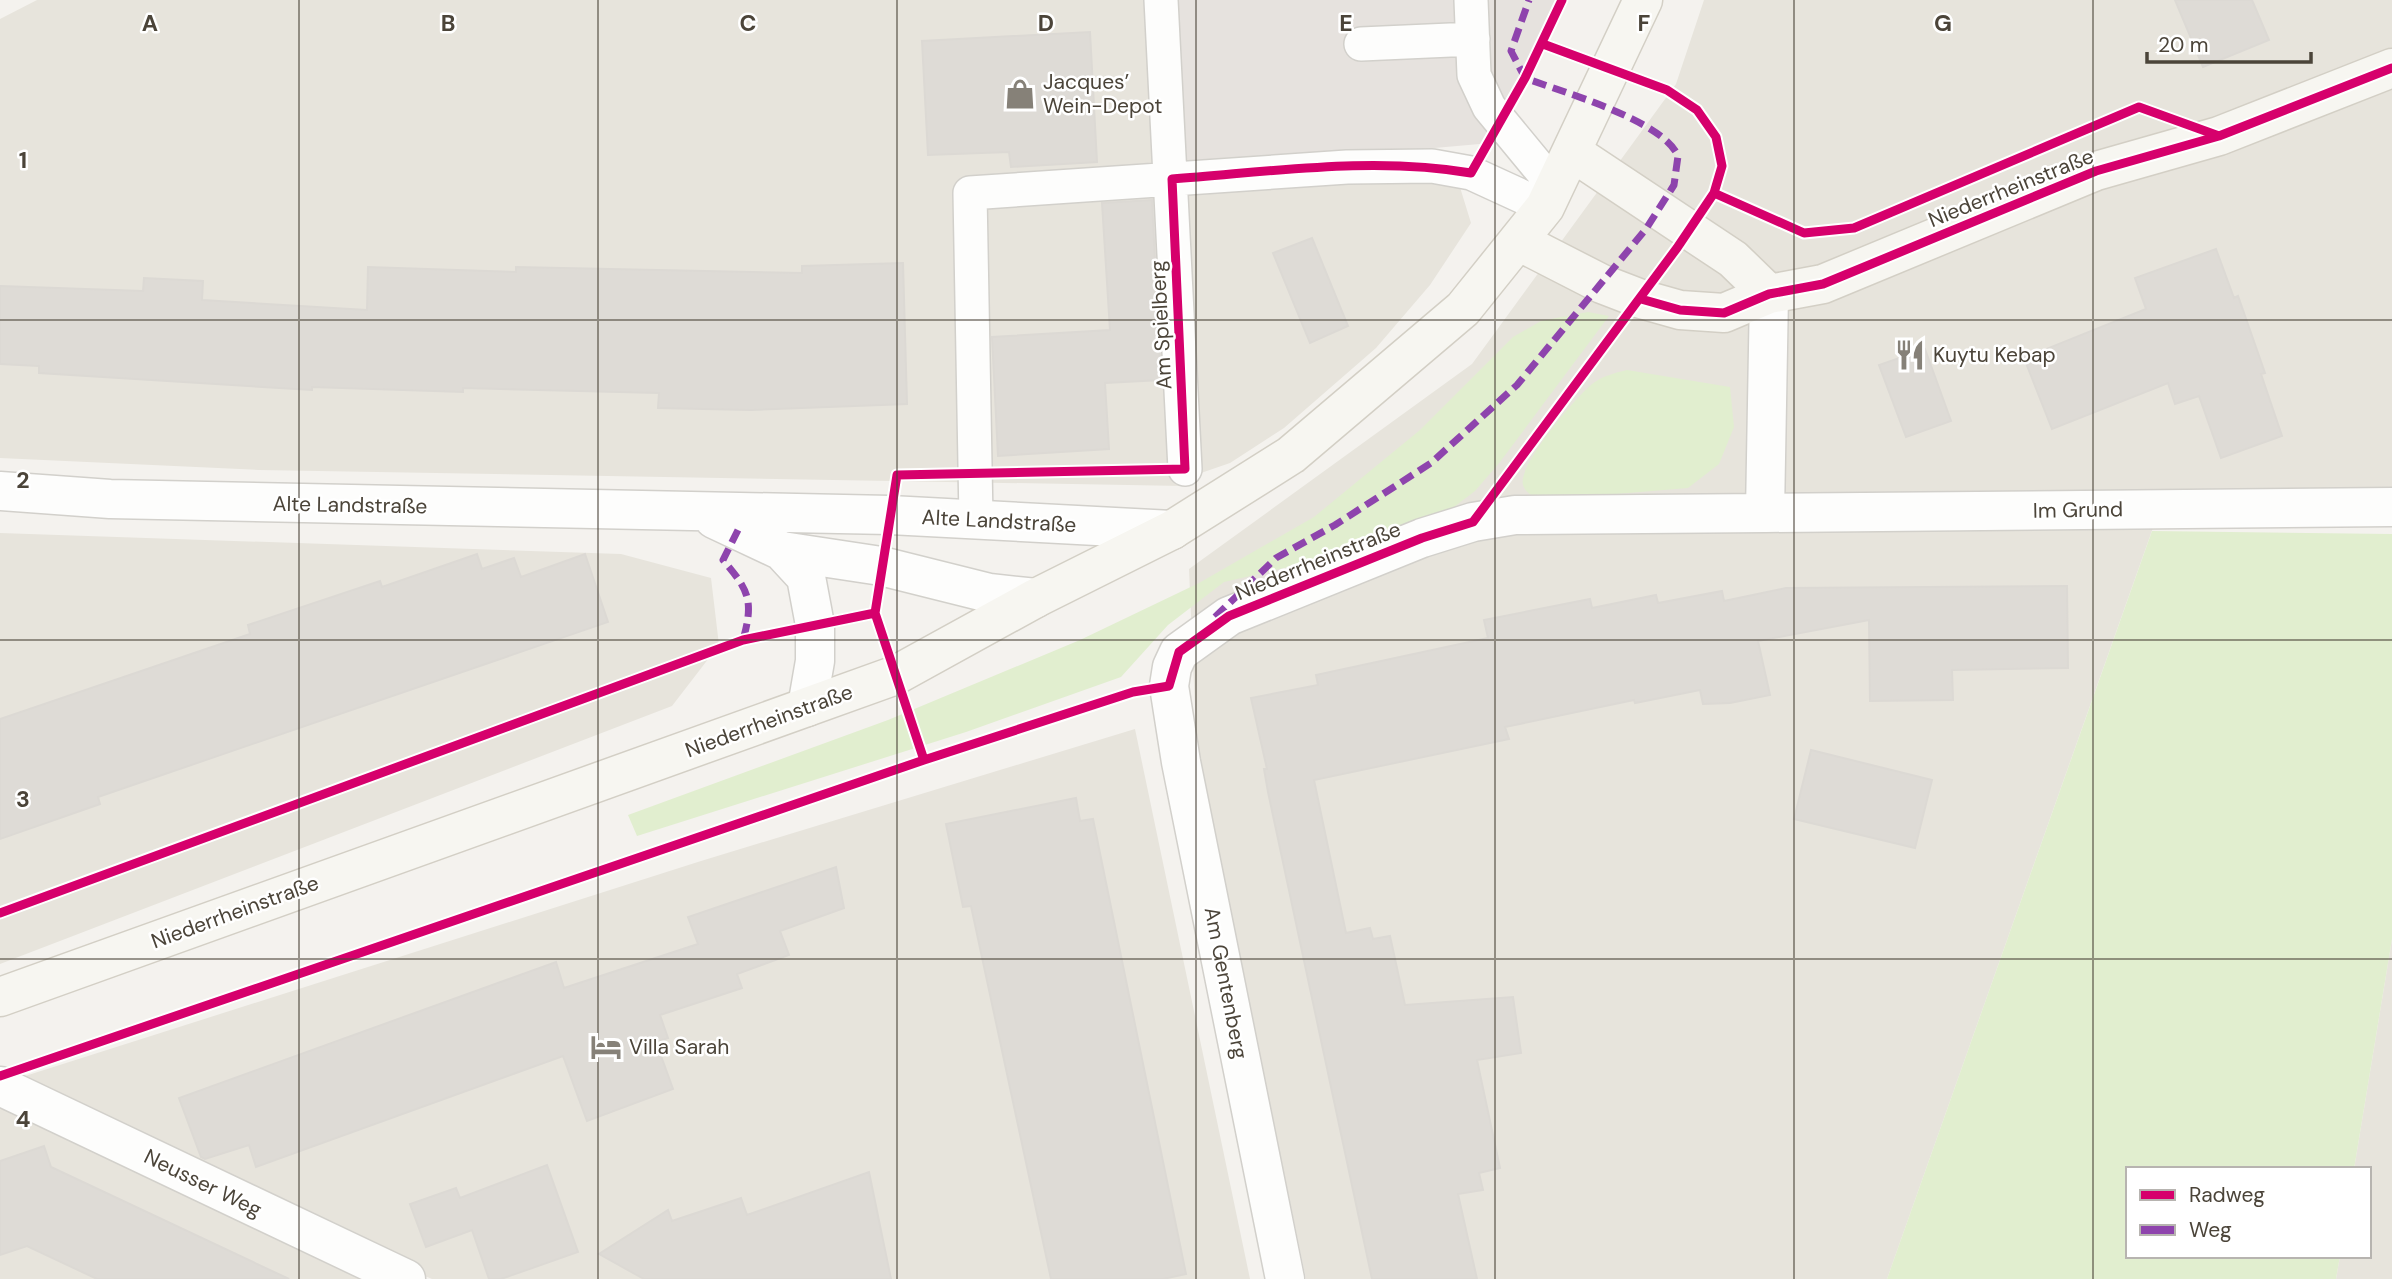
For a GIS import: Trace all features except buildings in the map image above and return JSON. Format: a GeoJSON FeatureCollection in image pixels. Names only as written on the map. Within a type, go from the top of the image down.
{"type":"FeatureCollection","features":[{"type":"Feature","properties":{"kind":"main road","name":"Niederrheinstraße"},"geometry":{"type":"LineString","coordinates":[[0,997],[896,675],[1037,598],[1172,530],[1291,455],[1358,401],[1463,309],[1550,197],[1643,0]]}},
{"type":"Feature","properties":{"kind":"main road","name":"Niederrheinstraße"},"geometry":{"type":"LineString","coordinates":[[1518,241],[1602,284],[1680,310],[1724,313],[1769,294],[1823,284],[2096,171],[2219,136],[2392,68]]}},
{"type":"Feature","properties":{"kind":"main road"},"geometry":{"type":"LineString","coordinates":[[1573,152],[1734,259],[1769,294]]}},
{"type":"Feature","properties":{"kind":"street"},"geometry":{"type":"LineString","coordinates":[[1765,513],[1769,294]]}},
{"type":"Feature","properties":{"kind":"street","name":"Alte Landstraße"},"geometry":{"type":"LineString","coordinates":[[0,491],[110,499],[975,519],[1172,530]]}},
{"type":"Feature","properties":{"kind":"street","name":"Im Grund"},"geometry":{"type":"LineString","coordinates":[[1765,513],[2392,507]]}},
{"type":"Feature","properties":{"kind":"street","name":"Alte Landstraße"},"geometry":{"type":"LineString","coordinates":[[699,513],[782,551],[881,566],[989,593],[1037,598]]}},
{"type":"Feature","properties":{"kind":"street","name":"Niederrheinstraße"},"geometry":{"type":"LineString","coordinates":[[1170,686],[1179,652],[1229,616],[1422,538],[1473,523],[1515,515],[1765,513]]}},
{"type":"Feature","properties":{"kind":"street","name":"Alte Landstraße"},"geometry":{"type":"LineString","coordinates":[[782,551],[806,577],[815,625],[815,661],[807,707]]}},
{"type":"Feature","properties":{"kind":"street","name":"Am Gentenberg"},"geometry":{"type":"LineString","coordinates":[[1170,686],[1184,776],[1285,1279]]}},
{"type":"Feature","properties":{"kind":"street","name":"Neusser Weg"},"geometry":{"type":"LineString","coordinates":[[0,1086],[407,1279]]}},
{"type":"Feature","properties":{"kind":"lane","name":"Am Spielberg"},"geometry":{"type":"LineString","coordinates":[[1161,0],[1185,469]]}},
{"type":"Feature","properties":{"kind":"lane"},"geometry":{"type":"LineString","coordinates":[[1471,0],[1474,75],[1489,107],[1550,197]]}},
{"type":"Feature","properties":{"kind":"lane"},"geometry":{"type":"LineString","coordinates":[[1361,44],[1473,39]]}},
{"type":"Feature","properties":{"kind":"lane"},"geometry":{"type":"LineString","coordinates":[[975,519],[970,193],[1347,167],[1432,166],[1471,173],[1550,197]]}},
{"type":"Feature","properties":{"kind":"shaded area"},"geometry":{"type":"Polygon","coordinates":[[[37,0],[1154,0],[1184,486],[259,470],[0,458],[0,19],[37,0]]]}},
{"type":"Feature","properties":{"kind":"shaded area"},"geometry":{"type":"Polygon","coordinates":[[[1165,0],[1556,0],[1491,143],[1175,171],[1165,0]]]}},
{"type":"Feature","properties":{"kind":"shaded area"},"geometry":{"type":"Polygon","coordinates":[[[1704,0],[2392,0],[2392,498],[2160,508],[1887,1279],[1306,1279],[1197,754],[1189,569],[1472,364],[1676,84],[1704,0]]]}},
{"type":"Feature","properties":{"kind":"shaded area"},"geometry":{"type":"Polygon","coordinates":[[[1406,171],[1459,184],[1471,223],[1430,285],[1376,348],[1284,428],[1230,463],[1201,473],[1181,190],[1406,171]]]}},
{"type":"Feature","properties":{"kind":"shaded area"},"geometry":{"type":"Polygon","coordinates":[[[0,533],[621,554],[711,578],[719,645],[672,706],[0,964],[0,533]]]}},
{"type":"Feature","properties":{"kind":"shaded area"},"geometry":{"type":"Polygon","coordinates":[[[1135,729],[1250,1279],[432,1279],[418,1273],[414,1279],[0,1279],[0,1084],[701,861],[1135,729]]]}},
{"type":"Feature","properties":{"kind":"shaded area"},"geometry":{"type":"Polygon","coordinates":[[[2392,939],[2392,1279],[2336,1279],[2340,1258],[2371,1258],[2371,1167],[2354,1167],[2392,939]]]}},
{"type":"Feature","properties":{"kind":"green space"},"geometry":{"type":"Polygon","coordinates":[[[1588,312],[1609,316],[1500,462],[1475,491],[1454,507],[1306,563],[1224,582],[1168,625],[1121,677],[966,732],[637,836],[628,815],[888,720],[1080,640],[1199,583],[1314,517],[1420,430],[1513,337],[1541,321],[1588,312]]]}},
{"type":"Feature","properties":{"kind":"green space"},"geometry":{"type":"Polygon","coordinates":[[[1627,370],[1730,387],[1734,427],[1719,464],[1688,488],[1544,500],[1529,493],[1523,485],[1529,463],[1562,417],[1592,384],[1627,370]]]}},
{"type":"Feature","properties":{"kind":"green space"},"geometry":{"type":"Polygon","coordinates":[[[2152,531],[2392,534],[2392,939],[2354,1167],[2126,1167],[2126,1258],[2340,1258],[2336,1279],[1887,1279],[2152,531]]]}},
{"type":"Feature","properties":{"kind":"marked path"},"geometry":{"type":"LineString","coordinates":[[1215,617],[1276,558],[1335,525],[1431,463],[1517,385],[1646,229],[1674,185],[1678,156],[1669,143],[1653,131],[1633,119],[1586,99],[1525,78],[1511,51],[1529,0]]}},
{"type":"Feature","properties":{"kind":"marked path"},"geometry":{"type":"LineString","coordinates":[[738,530],[723,560],[739,580],[747,597],[748,615],[743,640]]}},
{"type":"Feature","properties":{"kind":"cycle path"},"geometry":{"type":"LineString","coordinates":[[924,760],[875,613],[897,475],[1185,469],[1172,179],[1359,166],[1434,168],[1471,173],[1525,78],[1562,0]]}},
{"type":"Feature","properties":{"kind":"cycle path"},"geometry":{"type":"LineString","coordinates":[[0,1076],[924,760],[1133,692],[1169,686],[1179,652],[1229,616],[1422,538],[1473,522],[1677,248],[1714,193],[1722,166],[1716,137],[1697,110],[1667,90],[1543,44]]}},
{"type":"Feature","properties":{"kind":"cycle path"},"geometry":{"type":"LineString","coordinates":[[1641,299],[1680,310],[1724,313],[1769,294],[1823,284],[2096,171],[2219,136],[2392,68]]}},
{"type":"Feature","properties":{"kind":"cycle path"},"geometry":{"type":"LineString","coordinates":[[1714,193],[1804,233],[1854,228],[2139,107],[2219,136]]}},
{"type":"Feature","properties":{"kind":"cycle path"},"geometry":{"type":"LineString","coordinates":[[0,913],[743,640],[875,613]]}},
{"type":"Feature","properties":{"kind":"place","name":"Jacques’ Wein-Depot"},"geometry":{"type":"Point","coordinates":[1020,94]}},
{"type":"Feature","properties":{"kind":"place","name":"Kuytu Kebap"},"geometry":{"type":"Point","coordinates":[1910,355]}},
{"type":"Feature","properties":{"kind":"place","name":"Villa Sarah"},"geometry":{"type":"Point","coordinates":[606,1047]}}]}
